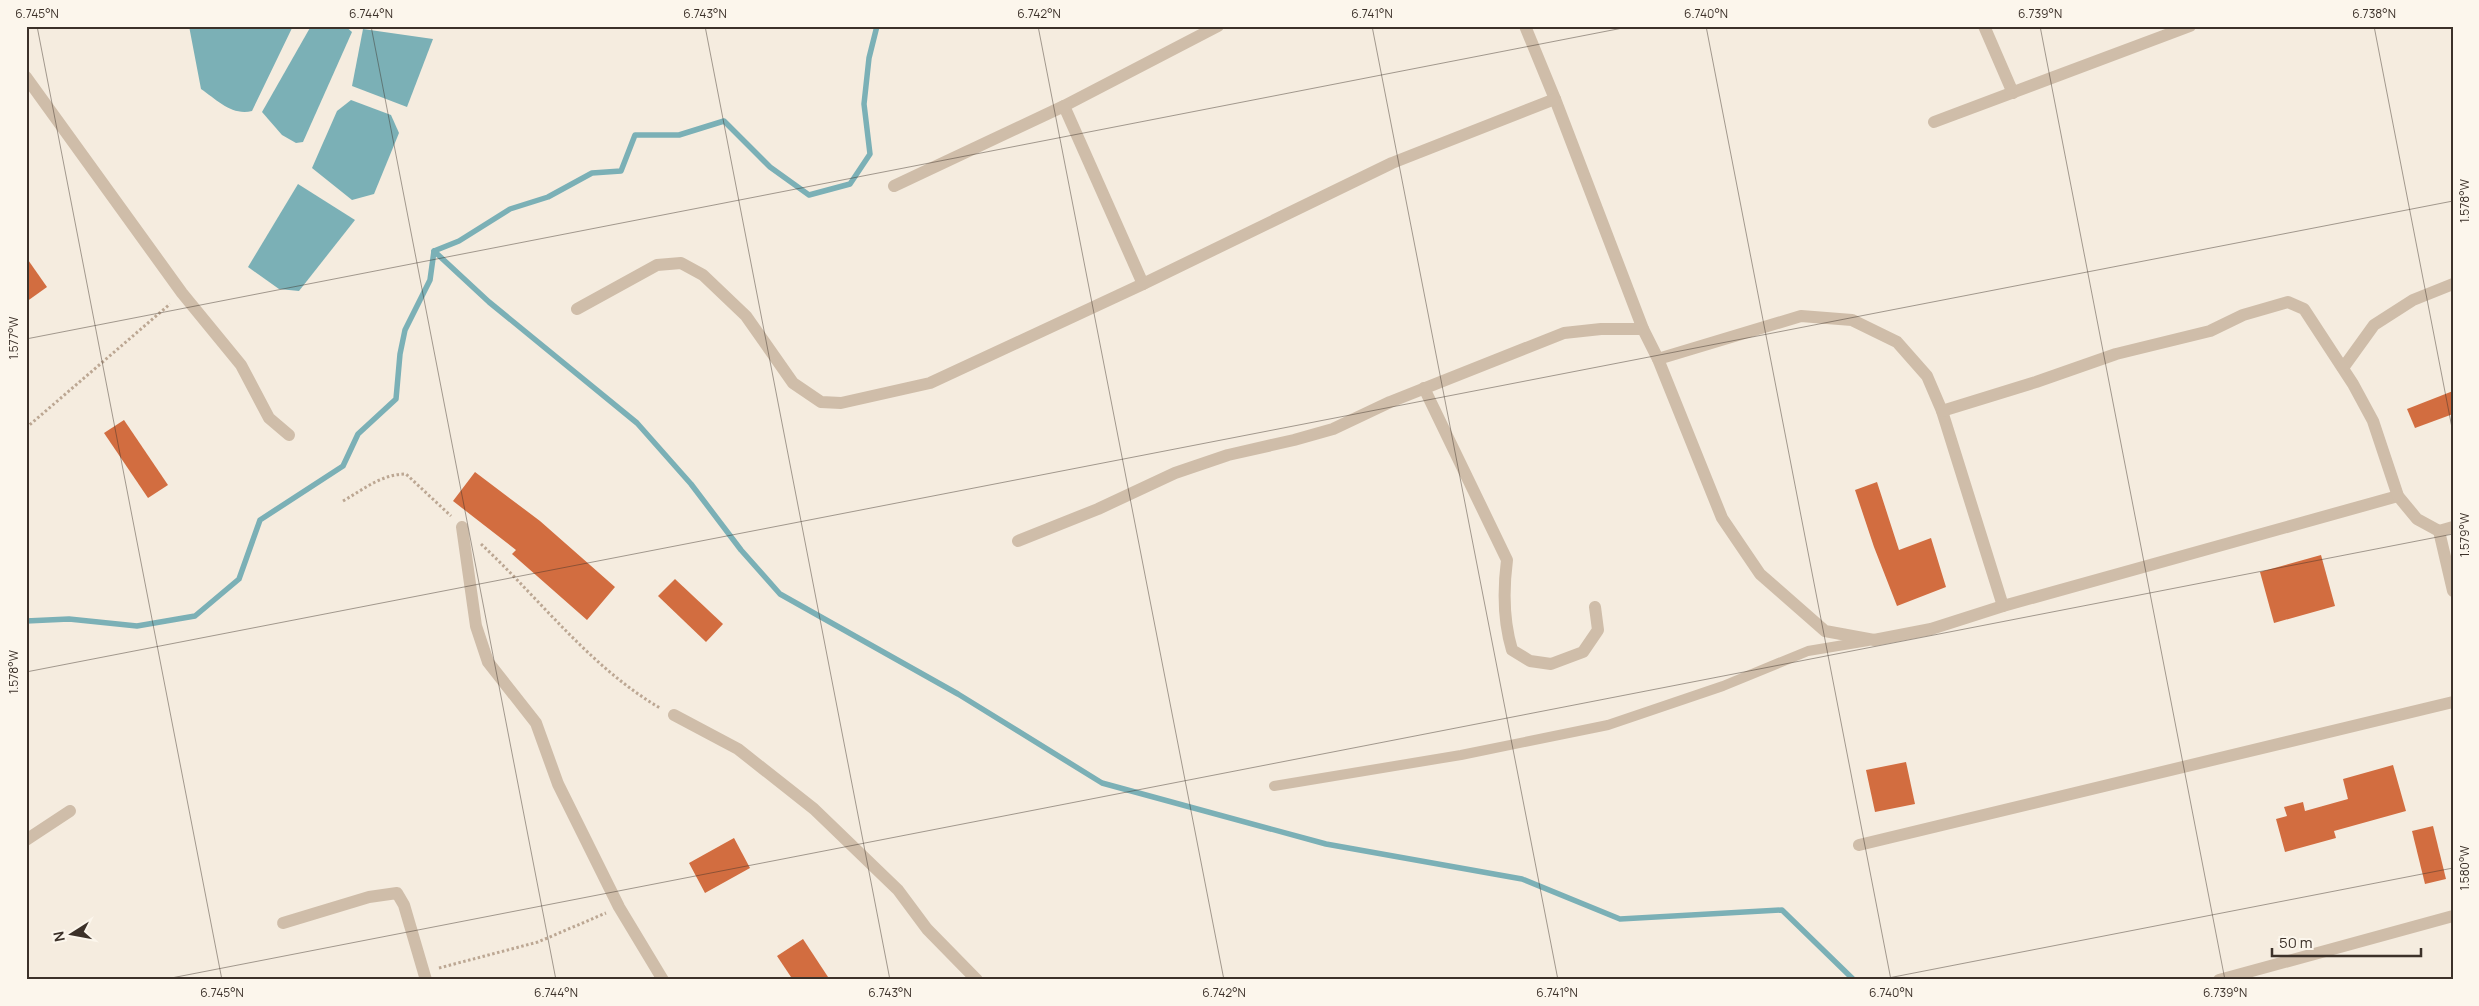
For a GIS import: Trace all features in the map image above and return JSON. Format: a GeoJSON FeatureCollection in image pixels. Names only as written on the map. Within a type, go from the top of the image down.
{"type":"FeatureCollection","features":[{"type":"Feature","properties":{"kind":"street"},"geometry":{"type":"LineString","coordinates":[[894,186],[1064,106],[1218,26]]}},
{"type":"Feature","properties":{"kind":"street"},"geometry":{"type":"LineString","coordinates":[[1525,26],[1555,98],[1643,329],[1658,359],[1722,518],[1760,574],[1825,631],[1874,640],[1931,629],[2003,606],[2398,496]]}},
{"type":"Feature","properties":{"kind":"street"},"geometry":{"type":"LineString","coordinates":[[1984,26],[2013,93]]}},
{"type":"Feature","properties":{"kind":"street"},"geometry":{"type":"LineString","coordinates":[[1934,122],[2190,26]]}},
{"type":"Feature","properties":{"kind":"street"},"geometry":{"type":"LineString","coordinates":[[26,77],[182,293],[241,365],[269,418],[289,435]]}},
{"type":"Feature","properties":{"kind":"street"},"geometry":{"type":"LineString","coordinates":[[577,309],[657,265],[681,263],[704,275],[746,316],[793,383],[821,402],[841,403],[930,383],[1143,284],[1392,163],[1555,98]]}},
{"type":"Feature","properties":{"kind":"street"},"geometry":{"type":"LineString","coordinates":[[1064,106],[1143,284]]}},
{"type":"Feature","properties":{"kind":"street"},"geometry":{"type":"LineString","coordinates":[[2343,368],[2374,325],[2413,300],[2453,284]]}},
{"type":"Feature","properties":{"kind":"street"},"geometry":{"type":"LineString","coordinates":[[1942,411],[2036,382],[2116,354],[2210,331],[2243,315],[2288,302],[2304,309],[2343,368],[2373,421],[2398,496],[2417,519],[2439,531],[2453,527]]}},
{"type":"Feature","properties":{"kind":"street"},"geometry":{"type":"LineString","coordinates":[[1658,359],[1801,316],[1852,320],[1897,342],[1927,376],[1942,411],[2003,606]]}},
{"type":"Feature","properties":{"kind":"street"},"geometry":{"type":"LineString","coordinates":[[1018,541],[1098,509],[1175,473],[1228,455],[1333,429],[1424,388],[1564,333],[1601,328],[1643,329]]}},
{"type":"Feature","properties":{"kind":"street"},"geometry":{"type":"LineString","coordinates":[[1424,388],[1507,560],[1505,626],[1512,650],[1530,661],[1552,664],[1583,652],[1598,630],[1595,607]]}},
{"type":"Feature","properties":{"kind":"street"},"geometry":{"type":"LineString","coordinates":[[462,527],[476,626],[488,662],[536,723],[558,784],[620,907],[663,980]]}},
{"type":"Feature","properties":{"kind":"street"},"geometry":{"type":"LineString","coordinates":[[2439,531],[2453,591]]}},
{"type":"Feature","properties":{"kind":"street"},"geometry":{"type":"LineString","coordinates":[[1859,845],[2453,702]]}},
{"type":"Feature","properties":{"kind":"street"},"geometry":{"type":"LineString","coordinates":[[674,715],[738,749],[814,809],[898,890],[927,929],[977,980]]}},
{"type":"Feature","properties":{"kind":"street"},"geometry":{"type":"LineString","coordinates":[[26,840],[70,811]]}},
{"type":"Feature","properties":{"kind":"street"},"geometry":{"type":"LineString","coordinates":[[283,923],[369,897],[398,893],[404,905],[425,976]]}},
{"type":"Feature","properties":{"kind":"street"},"geometry":{"type":"LineString","coordinates":[[2219,980],[2453,916]]}},
{"type":"Feature","properties":{"kind":"lane"},"geometry":{"type":"LineString","coordinates":[[1274,786],[1461,756],[1608,725],[1723,686],[1808,651],[1874,640]]}},
{"type":"Feature","properties":{"kind":"path"},"geometry":{"type":"LineString","coordinates":[[26,428],[182,293]]}},
{"type":"Feature","properties":{"kind":"path"},"geometry":{"type":"LineString","coordinates":[[344,500],[382,478],[394,474],[406,474],[513,574],[578,643],[632,691],[674,715]]}},
{"type":"Feature","properties":{"kind":"path"},"geometry":{"type":"LineString","coordinates":[[425,976],[538,942],[620,907]]}},
{"type":"Feature","properties":{"kind":"water"},"geometry":{"type":"Polygon","coordinates":[[[189,26],[293,26],[252,111],[245,112],[231,109],[201,89],[189,26]]]}},
{"type":"Feature","properties":{"kind":"water"},"geometry":{"type":"Polygon","coordinates":[[[311,26],[345,26],[352,32],[303,142],[296,143],[282,135],[262,112],[311,26]]]}},
{"type":"Feature","properties":{"kind":"water"},"geometry":{"type":"Polygon","coordinates":[[[363,29],[433,39],[407,107],[352,86],[363,29]]]}},
{"type":"Feature","properties":{"kind":"water"},"geometry":{"type":"Polygon","coordinates":[[[351,100],[391,115],[399,133],[374,194],[352,200],[312,168],[337,111],[351,100]]]}},
{"type":"Feature","properties":{"kind":"water"},"geometry":{"type":"Polygon","coordinates":[[[298,184],[355,220],[299,291],[279,289],[248,267],[298,184]]]}},
{"type":"Feature","properties":{"kind":"building"},"geometry":{"type":"Polygon","coordinates":[[[26,257],[47,287],[26,302],[26,257]]]}},
{"type":"Feature","properties":{"kind":"building"},"geometry":{"type":"Polygon","coordinates":[[[2453,391],[2453,414],[2415,428],[2407,409],[2453,391]]]}},
{"type":"Feature","properties":{"kind":"building"},"geometry":{"type":"Polygon","coordinates":[[[124,420],[168,485],[148,498],[104,433],[124,420]]]}},
{"type":"Feature","properties":{"kind":"building"},"geometry":{"type":"Polygon","coordinates":[[[475,472],[540,521],[615,587],[587,620],[512,554],[516,550],[453,501],[475,472]]]}},
{"type":"Feature","properties":{"kind":"building"},"geometry":{"type":"Polygon","coordinates":[[[1877,482],[1899,550],[1931,538],[1946,587],[1897,606],[1874,547],[1855,490],[1877,482]]]}},
{"type":"Feature","properties":{"kind":"building"},"geometry":{"type":"Polygon","coordinates":[[[2321,555],[2335,606],[2274,623],[2260,572],[2321,555]]]}},
{"type":"Feature","properties":{"kind":"building"},"geometry":{"type":"Polygon","coordinates":[[[675,579],[723,624],[706,642],[658,596],[675,579]]]}},
{"type":"Feature","properties":{"kind":"building"},"geometry":{"type":"Polygon","coordinates":[[[1906,762],[1915,804],[1875,812],[1866,770],[1906,762]]]}},
{"type":"Feature","properties":{"kind":"building"},"geometry":{"type":"Polygon","coordinates":[[[2393,765],[2406,811],[2334,831],[2336,838],[2285,852],[2276,819],[2287,816],[2284,807],[2303,802],[2305,811],[2348,799],[2343,779],[2393,765]]]}},
{"type":"Feature","properties":{"kind":"building"},"geometry":{"type":"Polygon","coordinates":[[[2433,826],[2446,879],[2425,884],[2412,831],[2433,826]]]}},
{"type":"Feature","properties":{"kind":"building"},"geometry":{"type":"Polygon","coordinates":[[[734,838],[750,868],[705,893],[689,863],[734,838]]]}},
{"type":"Feature","properties":{"kind":"building"},"geometry":{"type":"Polygon","coordinates":[[[803,939],[830,980],[793,980],[777,956],[803,939]]]}},
{"type":"Feature","properties":{"kind":"waterway"},"geometry":{"type":"LineString","coordinates":[[26,621],[69,619],[137,626],[195,616],[239,579],[260,520],[343,466],[358,434],[396,399],[400,354],[405,330],[430,280],[434,251],[459,241],[510,209],[548,197],[592,173],[621,171],[635,135],[679,135],[724,121],[770,167],[809,195],[850,184],[870,154],[864,104],[869,58],[877,26]]}},
{"type":"Feature","properties":{"kind":"waterway"},"geometry":{"type":"LineString","coordinates":[[434,251],[489,302],[637,423],[691,484],[741,550],[780,594],[958,694],[1102,783],[1326,844],[1522,879],[1620,919],[1782,910],[1854,980]]}}]}
